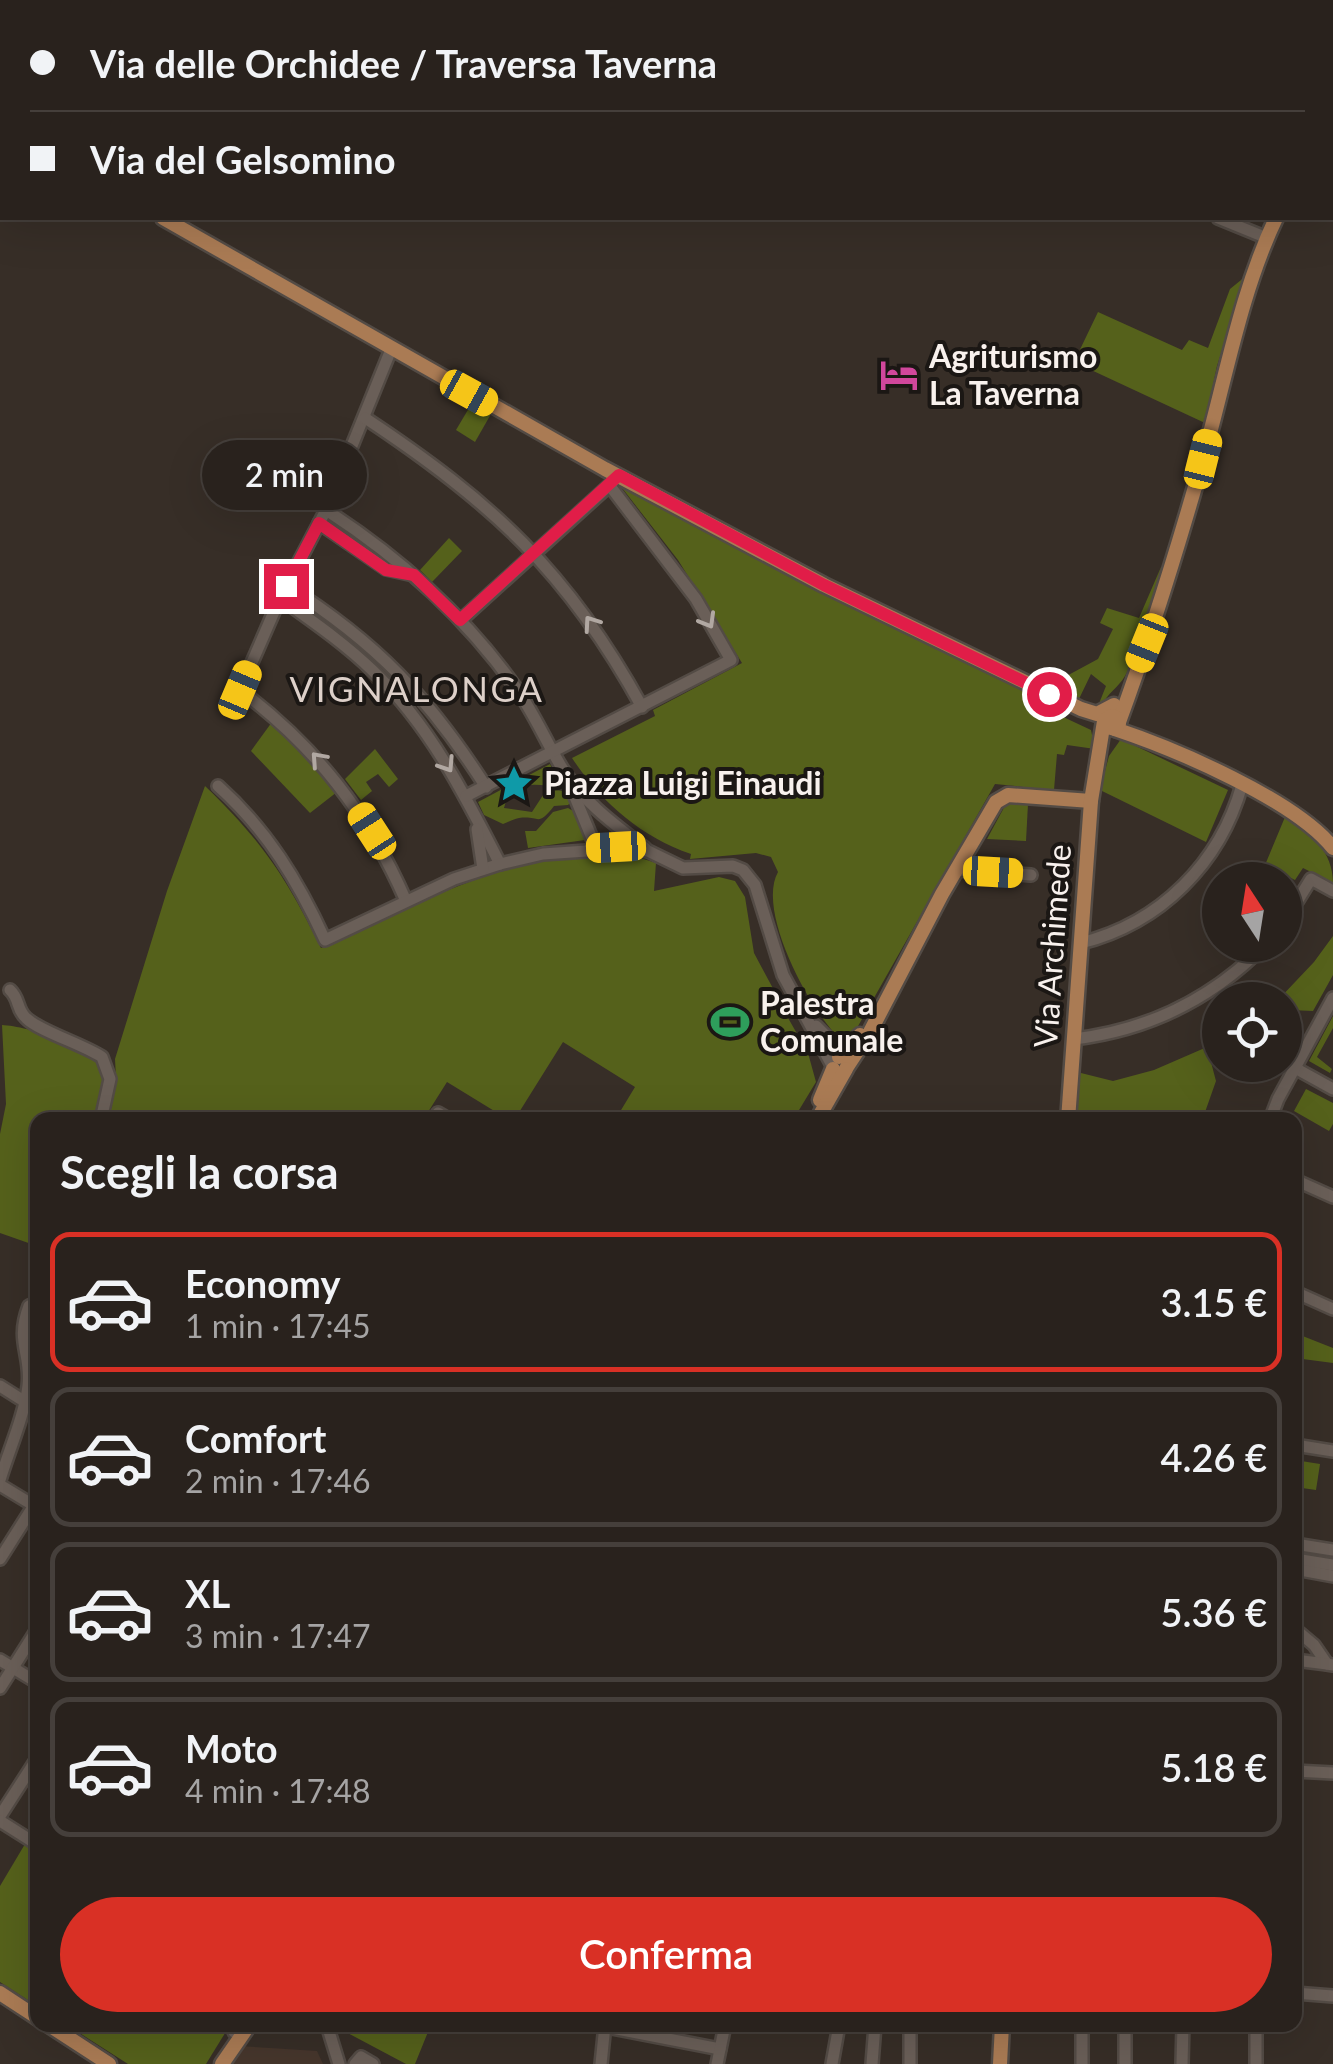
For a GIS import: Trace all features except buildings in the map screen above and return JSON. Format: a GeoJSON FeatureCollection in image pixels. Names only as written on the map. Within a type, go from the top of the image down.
{"type":"FeatureCollection","features":[{"type":"Feature","properties":{"kind":"main road"},"geometry":{"type":"LineString","coordinates":[[168,220],[392,347],[614,480],[1294,810],[1333,848]]}},
{"type":"Feature","properties":{"kind":"main road","name":"Via Archimede"},"geometry":{"type":"LineString","coordinates":[[1069,1112],[1094,776],[1109,723],[1136,672],[1203,459],[1241,311],[1275,220]]}},
{"type":"Feature","properties":{"kind":"main road"},"geometry":{"type":"LineString","coordinates":[[820,1112],[839,1061],[864,1042],[994,805],[1003,796],[1091,802]]}},
{"type":"Feature","properties":{"kind":"main road"},"geometry":{"type":"LineString","coordinates":[[812,1112],[839,1061],[886,997]]}},
{"type":"Feature","properties":{"kind":"main road"},"geometry":{"type":"LineString","coordinates":[[0,1993],[30,2013]]}},
{"type":"Feature","properties":{"kind":"main road"},"geometry":{"type":"LineString","coordinates":[[60,2032],[109,2064]]}},
{"type":"Feature","properties":{"kind":"main road"},"geometry":{"type":"LineString","coordinates":[[214,2064],[235,2032]]}},
{"type":"Feature","properties":{"kind":"main road"},"geometry":{"type":"LineString","coordinates":[[222,2064],[244,2032]]}},
{"type":"Feature","properties":{"kind":"main road"},"geometry":{"type":"LineString","coordinates":[[1000,2064],[1002,2032]]}},
{"type":"Feature","properties":{"kind":"street"},"geometry":{"type":"LineString","coordinates":[[1223,220],[1266,238]]}},
{"type":"Feature","properties":{"kind":"street"},"geometry":{"type":"LineString","coordinates":[[392,347],[326,510],[280,598],[240,690],[286,726],[327,768],[372,831],[406,901]]}},
{"type":"Feature","properties":{"kind":"street"},"geometry":{"type":"LineString","coordinates":[[365,418],[455,480],[535,552],[594,626],[642,706]]}},
{"type":"Feature","properties":{"kind":"street"},"geometry":{"type":"LineString","coordinates":[[460,620],[614,480],[696,600],[731,660],[466,796]]}},
{"type":"Feature","properties":{"kind":"street"},"geometry":{"type":"LineString","coordinates":[[326,510],[414,575],[460,620],[517,689],[564,772],[596,848]]}},
{"type":"Feature","properties":{"kind":"street"},"geometry":{"type":"LineString","coordinates":[[319,523],[386,570],[414,575]]}},
{"type":"Feature","properties":{"kind":"street"},"geometry":{"type":"LineString","coordinates":[[286,586],[358,635],[425,702],[486,787]]}},
{"type":"Feature","properties":{"kind":"street"},"geometry":{"type":"LineString","coordinates":[[280,598],[374,672],[410,713],[466,796],[500,864]]}},
{"type":"Feature","properties":{"kind":"street"},"geometry":{"type":"LineString","coordinates":[[346,648],[358,635]]}},
{"type":"Feature","properties":{"kind":"street"},"geometry":{"type":"LineString","coordinates":[[410,713],[425,702]]}},
{"type":"Feature","properties":{"kind":"street"},"geometry":{"type":"LineString","coordinates":[[564,772],[600,812],[648,851],[683,868],[733,866],[752,879],[774,952],[804,1010],[839,1061]]}},
{"type":"Feature","properties":{"kind":"street"},"geometry":{"type":"LineString","coordinates":[[1081,943],[1126,927],[1176,894],[1215,848],[1242,785]]}},
{"type":"Feature","properties":{"kind":"street"},"geometry":{"type":"LineString","coordinates":[[218,786],[281,856],[325,940],[406,901],[500,864],[596,848],[648,851]]}},
{"type":"Feature","properties":{"kind":"street"},"geometry":{"type":"LineString","coordinates":[[475,815],[483,869]]}},
{"type":"Feature","properties":{"kind":"street"},"geometry":{"type":"LineString","coordinates":[[956,870],[1030,874]]}},
{"type":"Feature","properties":{"kind":"street"},"geometry":{"type":"LineString","coordinates":[[1302,894],[1311,880],[1333,891]]}},
{"type":"Feature","properties":{"kind":"street"},"geometry":{"type":"LineString","coordinates":[[1074,1039],[1133,1028],[1188,1005],[1246,962]]}},
{"type":"Feature","properties":{"kind":"street"},"geometry":{"type":"LineString","coordinates":[[10,990],[18,996],[20,1012],[30,1022],[102,1057],[110,1079],[103,1112]]}},
{"type":"Feature","properties":{"kind":"street"},"geometry":{"type":"LineString","coordinates":[[1302,1054],[1333,998]]}},
{"type":"Feature","properties":{"kind":"street"},"geometry":{"type":"LineString","coordinates":[[804,1010],[839,1061]]}},
{"type":"Feature","properties":{"kind":"street"},"geometry":{"type":"LineString","coordinates":[[1302,1072],[1333,1089]]}},
{"type":"Feature","properties":{"kind":"street"},"geometry":{"type":"LineString","coordinates":[[1273,1112],[1287,1082]]}},
{"type":"Feature","properties":{"kind":"street"},"geometry":{"type":"LineString","coordinates":[[1302,1183],[1333,1195]]}},
{"type":"Feature","properties":{"kind":"street"},"geometry":{"type":"LineString","coordinates":[[1302,1295],[1333,1308]]}},
{"type":"Feature","properties":{"kind":"street"},"geometry":{"type":"LineString","coordinates":[[30,1306],[24,1320],[22,1346],[28,1384],[0,1482],[30,1500]]}},
{"type":"Feature","properties":{"kind":"street"},"geometry":{"type":"LineString","coordinates":[[0,1386],[30,1405]]}},
{"type":"Feature","properties":{"kind":"street"},"geometry":{"type":"LineString","coordinates":[[1302,1446],[1333,1451]]}},
{"type":"Feature","properties":{"kind":"street"},"geometry":{"type":"LineString","coordinates":[[0,1559],[30,1513]]}},
{"type":"Feature","properties":{"kind":"street"},"geometry":{"type":"LineString","coordinates":[[1302,1545],[1333,1550]]}},
{"type":"Feature","properties":{"kind":"street"},"geometry":{"type":"LineString","coordinates":[[1302,1559],[1333,1564]]}},
{"type":"Feature","properties":{"kind":"street"},"geometry":{"type":"LineString","coordinates":[[1302,1570],[1333,1576]]}},
{"type":"Feature","properties":{"kind":"street"},"geometry":{"type":"LineString","coordinates":[[1302,1635],[1330,1665]]}},
{"type":"Feature","properties":{"kind":"street"},"geometry":{"type":"LineString","coordinates":[[0,1688],[30,1641]]}},
{"type":"Feature","properties":{"kind":"street"},"geometry":{"type":"LineString","coordinates":[[1302,1642],[1314,1644]]}},
{"type":"Feature","properties":{"kind":"street"},"geometry":{"type":"LineString","coordinates":[[0,1660],[30,1678]]}},
{"type":"Feature","properties":{"kind":"street"},"geometry":{"type":"LineString","coordinates":[[1302,1661],[1330,1665]]}},
{"type":"Feature","properties":{"kind":"street"},"geometry":{"type":"LineString","coordinates":[[30,1770],[0,1819],[30,1840]]}},
{"type":"Feature","properties":{"kind":"street"},"geometry":{"type":"LineString","coordinates":[[1302,1772],[1333,1774]]}},
{"type":"Feature","properties":{"kind":"street"},"geometry":{"type":"LineString","coordinates":[[1302,1993],[1333,1996]]}},
{"type":"Feature","properties":{"kind":"street"},"geometry":{"type":"LineString","coordinates":[[329,2032],[339,2064]]}},
{"type":"Feature","properties":{"kind":"street"},"geometry":{"type":"LineString","coordinates":[[600,2064],[602,2032]]}},
{"type":"Feature","properties":{"kind":"street"},"geometry":{"type":"LineString","coordinates":[[633,2032],[720,2049]]}},
{"type":"Feature","properties":{"kind":"street"},"geometry":{"type":"LineString","coordinates":[[717,2064],[724,2032]]}},
{"type":"Feature","properties":{"kind":"street"},"geometry":{"type":"LineString","coordinates":[[832,2064],[838,2032]]}},
{"type":"Feature","properties":{"kind":"street"},"geometry":{"type":"LineString","coordinates":[[872,2064],[874,2032]]}},
{"type":"Feature","properties":{"kind":"street"},"geometry":{"type":"LineString","coordinates":[[910,2032],[910,2064]]}},
{"type":"Feature","properties":{"kind":"street"},"geometry":{"type":"LineString","coordinates":[[1082,2032],[1082,2064]]}},
{"type":"Feature","properties":{"kind":"street"},"geometry":{"type":"LineString","coordinates":[[1125,2032],[1125,2064]]}},
{"type":"Feature","properties":{"kind":"street"},"geometry":{"type":"LineString","coordinates":[[1182,2064],[1183,2032]]}},
{"type":"Feature","properties":{"kind":"street"},"geometry":{"type":"LineString","coordinates":[[1256,2032],[1256,2064]]}},
{"type":"Feature","properties":{"kind":"street"},"geometry":{"type":"LineString","coordinates":[[355,2064],[361,2057],[373,2064]]}},
{"type":"Feature","properties":{"kind":"shaded area"},"geometry":{"type":"Polygon","coordinates":[[[239,2046],[317,2051],[323,2064],[228,2064],[239,2046]]]}},
{"type":"Feature","properties":{"kind":"green space"},"geometry":{"type":"Polygon","coordinates":[[[1246,276],[1217,366],[1205,423],[1074,362],[1098,312],[1182,350],[1189,340],[1208,348],[1230,289],[1246,276]]]}},
{"type":"Feature","properties":{"kind":"green space"},"geometry":{"type":"Polygon","coordinates":[[[472,403],[491,414],[475,442],[456,430],[472,403]]]}},
{"type":"Feature","properties":{"kind":"green space"},"geometry":{"type":"Polygon","coordinates":[[[619,484],[830,597],[1062,709],[1059,715],[1091,730],[1095,749],[1067,745],[1064,755],[1057,754],[1054,790],[995,784],[853,1035],[839,1038],[827,1024],[789,959],[774,910],[773,889],[778,872],[771,857],[756,853],[690,859],[691,854],[655,838],[624,816],[572,758],[655,716],[653,710],[742,663],[678,560],[619,484]]]}},
{"type":"Feature","properties":{"kind":"green space"},"geometry":{"type":"Polygon","coordinates":[[[449,538],[462,551],[432,582],[420,570],[449,538]]]}},
{"type":"Feature","properties":{"kind":"green space"},"geometry":{"type":"Polygon","coordinates":[[[1161,567],[1153,609],[1138,651],[1101,707],[1098,706],[1106,686],[1091,674],[1078,701],[1048,686],[1098,659],[1113,629],[1100,623],[1107,608],[1139,618],[1161,567]]]}},
{"type":"Feature","properties":{"kind":"green space"},"geometry":{"type":"Polygon","coordinates":[[[272,722],[294,740],[337,792],[310,813],[251,751],[272,722]]]}},
{"type":"Feature","properties":{"kind":"green space"},"geometry":{"type":"Polygon","coordinates":[[[1121,739],[1228,790],[1206,842],[1100,790],[1109,756],[1121,739]]]}},
{"type":"Feature","properties":{"kind":"green space"},"geometry":{"type":"Polygon","coordinates":[[[375,749],[398,779],[389,787],[378,774],[366,782],[372,791],[361,800],[345,779],[375,749]]]}},
{"type":"Feature","properties":{"kind":"green space"},"geometry":{"type":"Polygon","coordinates":[[[550,764],[561,787],[526,785],[512,792],[504,808],[532,812],[547,789],[563,791],[568,805],[554,806],[541,819],[519,818],[503,824],[484,815],[478,802],[550,764]]]}},
{"type":"Feature","properties":{"kind":"green space"},"geometry":{"type":"Polygon","coordinates":[[[205,786],[271,861],[321,948],[485,876],[574,855],[617,854],[656,863],[654,891],[719,877],[735,881],[745,897],[754,953],[776,994],[776,1003],[779,1002],[808,1053],[816,1082],[798,1112],[620,1112],[635,1087],[563,1042],[519,1112],[496,1112],[447,1082],[428,1112],[108,1112],[116,1078],[115,1059],[167,891],[205,786]]]}},
{"type":"Feature","properties":{"kind":"green space"},"geometry":{"type":"Polygon","coordinates":[[[1007,802],[1028,804],[1026,841],[987,839],[1007,802]]]}},
{"type":"Feature","properties":{"kind":"green space"},"geometry":{"type":"Polygon","coordinates":[[[568,808],[575,812],[585,840],[528,848],[525,831],[536,831],[553,812],[568,808]]]}},
{"type":"Feature","properties":{"kind":"green space"},"geometry":{"type":"Polygon","coordinates":[[[1285,817],[1325,852],[1333,883],[1302,870],[1302,862],[1266,862],[1285,817]]]}},
{"type":"Feature","properties":{"kind":"green space"},"geometry":{"type":"Polygon","coordinates":[[[1333,936],[1333,975],[1313,1011],[1302,1011],[1302,982],[1295,982],[1333,936]]]}},
{"type":"Feature","properties":{"kind":"green space"},"geometry":{"type":"Polygon","coordinates":[[[1333,1016],[1333,1028],[1317,1057],[1332,1069],[1330,1073],[1309,1061],[1333,1016]]]}},
{"type":"Feature","properties":{"kind":"green space"},"geometry":{"type":"Polygon","coordinates":[[[2,1025],[28,1029],[76,1047],[99,1064],[104,1074],[97,1112],[30,1112],[30,1244],[0,1233],[0,1134],[6,1104],[2,1025]]]}},
{"type":"Feature","properties":{"kind":"green space"},"geometry":{"type":"Polygon","coordinates":[[[1202,1049],[1202,1082],[1216,1082],[1205,1112],[1074,1112],[1077,1072],[1113,1081],[1154,1070],[1202,1049]]]}},
{"type":"Feature","properties":{"kind":"green space"},"geometry":{"type":"Polygon","coordinates":[[[1306,1089],[1333,1103],[1333,1124],[1329,1131],[1302,1112],[1294,1111],[1306,1089]]]}},
{"type":"Feature","properties":{"kind":"green space"},"geometry":{"type":"Polygon","coordinates":[[[1302,1336],[1333,1348],[1333,1363],[1302,1359],[1302,1336]]]}},
{"type":"Feature","properties":{"kind":"green space"},"geometry":{"type":"Polygon","coordinates":[[[1302,1461],[1320,1464],[1316,1490],[1302,1488],[1302,1461]]]}},
{"type":"Feature","properties":{"kind":"green space"},"geometry":{"type":"Polygon","coordinates":[[[25,1844],[30,1847],[30,2001],[0,1982],[0,1886],[25,1844]]]}},
{"type":"Feature","properties":{"kind":"green space"},"geometry":{"type":"Polygon","coordinates":[[[78,2032],[226,2032],[206,2064],[128,2064],[78,2032]]]}},
{"type":"Feature","properties":{"kind":"green space"},"geometry":{"type":"Polygon","coordinates":[[[346,2032],[428,2032],[415,2064],[406,2064],[346,2032]]]}},
{"type":"Feature","properties":{"kind":"place","name":"Agriturismo La Taverna"},"geometry":{"type":"Point","coordinates":[899,375]}},
{"type":"Feature","properties":{"kind":"place","name":"Piazza Luigi Einaudi"},"geometry":{"type":"Point","coordinates":[514,784]}},
{"type":"Feature","properties":{"kind":"place","name":"Palestra Comunale"},"geometry":{"type":"Point","coordinates":[730,1022]}},
{"type":"Feature","properties":{"kind":"district","name":"VIGNALONGA"},"geometry":{"type":"Point","coordinates":[417,690]}},
{"type":"Feature","properties":{"kind":"route"},"geometry":{"type":"LineString","coordinates":[[286,586],[319,523],[386,570],[414,575],[460,620],[619,475],[824,585],[1049,694]]}}]}
